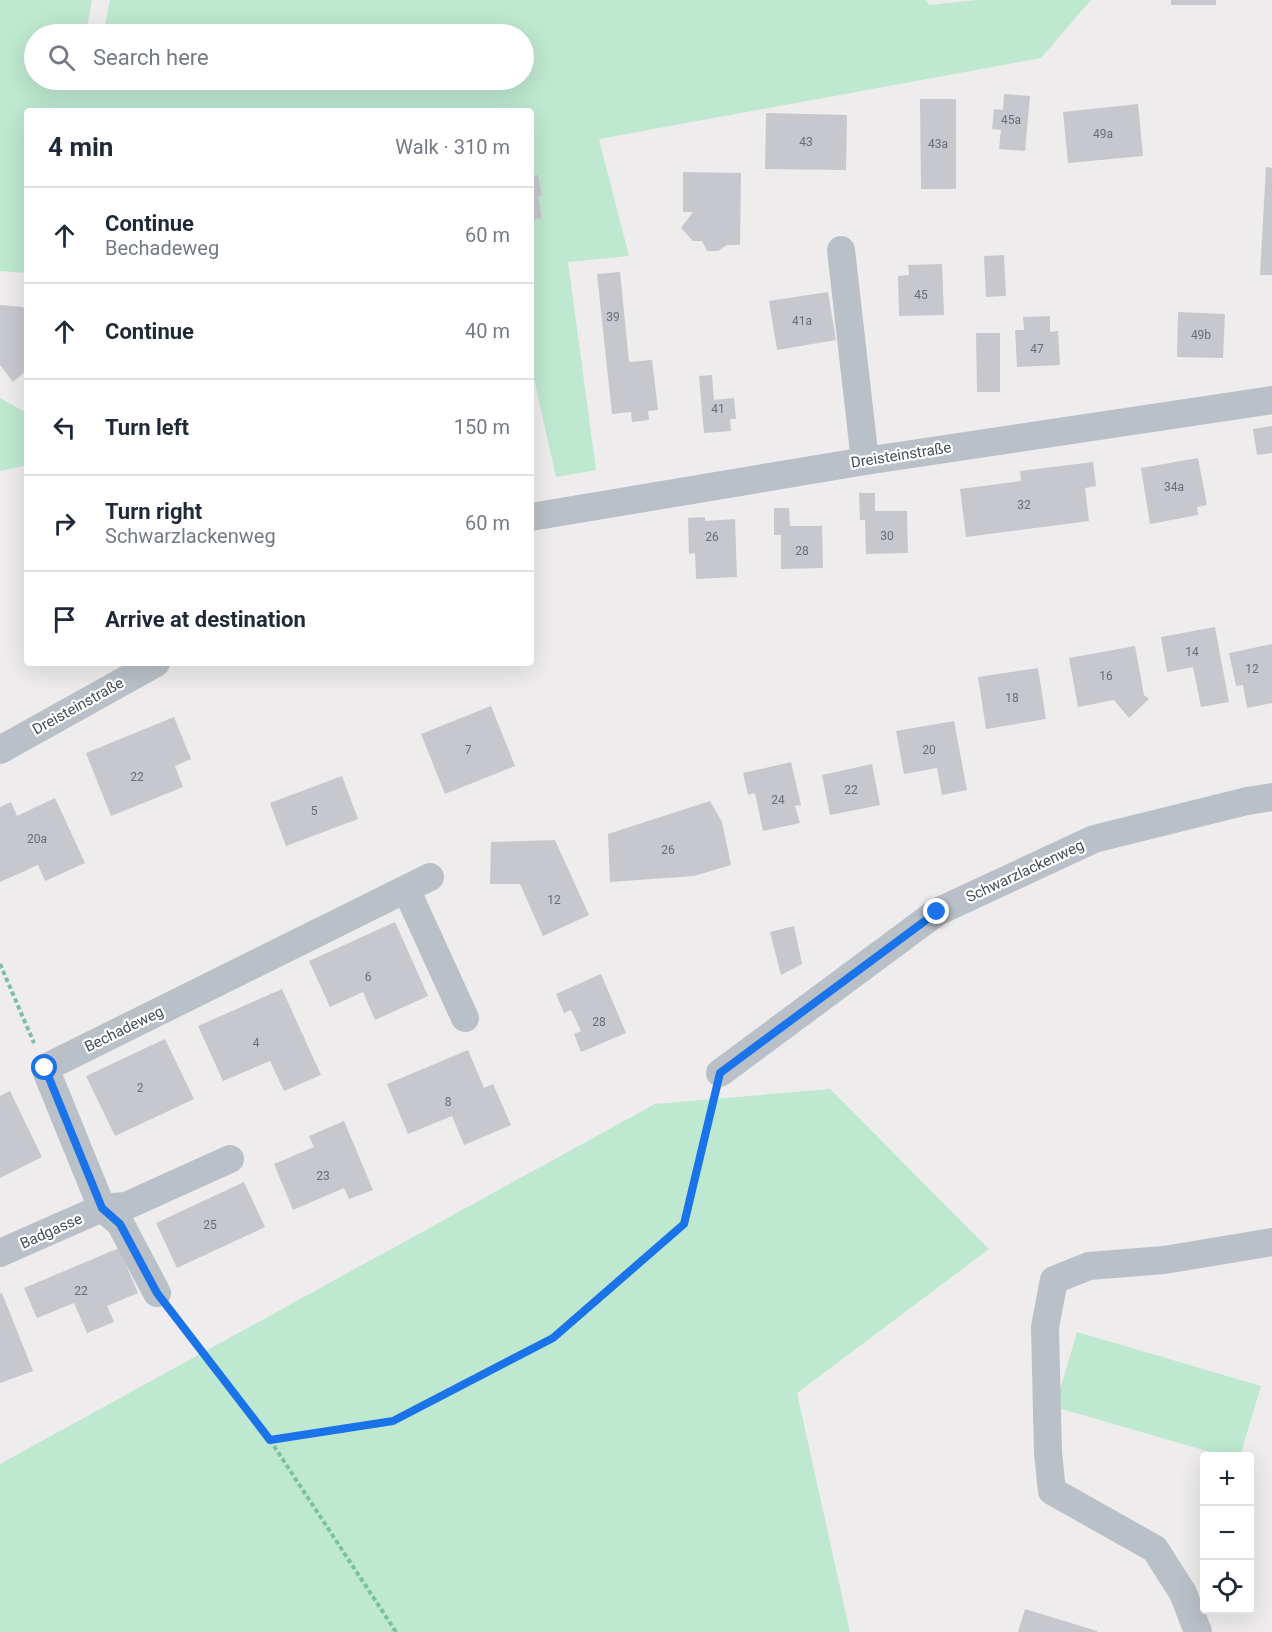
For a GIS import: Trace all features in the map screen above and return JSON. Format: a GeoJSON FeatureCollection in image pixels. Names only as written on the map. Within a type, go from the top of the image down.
{"type":"FeatureCollection","features":[{"type":"Feature","properties":{"kind":"street"},"geometry":{"type":"LineString","coordinates":[[841,250],[865,461]]}},
{"type":"Feature","properties":{"kind":"street","name":"Dreisteinstraße"},"geometry":{"type":"LineString","coordinates":[[534,516],[865,461],[1272,400]]}},
{"type":"Feature","properties":{"kind":"street","name":"Dreisteinstraße"},"geometry":{"type":"LineString","coordinates":[[0,750],[151,666]]}},
{"type":"Feature","properties":{"kind":"street","name":"Schwarzlackenweg"},"geometry":{"type":"LineString","coordinates":[[720,1073],[937,912],[1094,838],[1272,797]]}},
{"type":"Feature","properties":{"kind":"street","name":"Bechadeweg"},"geometry":{"type":"LineString","coordinates":[[157,1293],[120,1224],[102,1208],[45,1068],[418,883],[465,1018]]}},
{"type":"Feature","properties":{"kind":"street","name":"Badgasse"},"geometry":{"type":"LineString","coordinates":[[0,1253],[102,1208],[126,1206],[230,1159]]}},
{"type":"Feature","properties":{"kind":"street"},"geometry":{"type":"LineString","coordinates":[[1198,1632],[1183,1593],[1155,1549],[1052,1491],[1048,1453],[1045,1327],[1052,1289],[1054,1280],[1089,1266],[1164,1260],[1272,1242]]}},
{"type":"Feature","properties":{"kind":"path"},"geometry":{"type":"LineString","coordinates":[[0,964],[35,1044]]}},
{"type":"Feature","properties":{"kind":"path"},"geometry":{"type":"LineString","coordinates":[[270,1440],[393,1421],[553,1338],[684,1224],[720,1073]]}},
{"type":"Feature","properties":{"kind":"path"},"geometry":{"type":"LineString","coordinates":[[157,1293],[270,1440],[396,1632]]}},
{"type":"Feature","properties":{"kind":"green space"},"geometry":{"type":"Polygon","coordinates":[[[0,0],[92,0],[88,24],[24,24],[24,90],[534,90],[534,24],[106,24],[110,0],[926,0],[929,5],[976,0],[1091,0],[1041,58],[599,139],[629,256],[568,262],[596,470],[556,477],[534,378],[534,108],[24,108],[24,273],[0,271],[0,0]]]}},
{"type":"Feature","properties":{"kind":"green space"},"geometry":{"type":"Polygon","coordinates":[[[0,398],[24,411],[24,466],[0,471],[0,398]]]}},
{"type":"Feature","properties":{"kind":"green space"},"geometry":{"type":"Polygon","coordinates":[[[830,1089],[989,1249],[797,1393],[850,1632],[0,1632],[0,1464],[655,1104],[830,1089]]]}},
{"type":"Feature","properties":{"kind":"green space"},"geometry":{"type":"Polygon","coordinates":[[[1077,1332],[1261,1386],[1241,1452],[1210,1452],[1055,1407],[1077,1332]]]}},
{"type":"Feature","properties":{"kind":"building"},"geometry":{"type":"Polygon","coordinates":[[[1171,0],[1216,0],[1216,5],[1171,5],[1171,0]]]}},
{"type":"Feature","properties":{"kind":"building"},"geometry":{"type":"Polygon","coordinates":[[[1004,94],[1030,96],[1025,151],[999,149],[1001,130],[992,129],[994,109],[1003,110],[1004,94]]]}},
{"type":"Feature","properties":{"kind":"building"},"geometry":{"type":"Polygon","coordinates":[[[920,99],[956,99],[956,189],[921,189],[920,99]]]}},
{"type":"Feature","properties":{"kind":"building"},"geometry":{"type":"Polygon","coordinates":[[[1138,104],[1143,156],[1068,163],[1063,112],[1138,104]]]}},
{"type":"Feature","properties":{"kind":"building"},"geometry":{"type":"Polygon","coordinates":[[[766,113],[847,115],[846,170],[765,169],[766,113]]]}},
{"type":"Feature","properties":{"kind":"building"},"geometry":{"type":"Polygon","coordinates":[[[1266,167],[1272,168],[1272,275],[1260,275],[1266,167]]]}},
{"type":"Feature","properties":{"kind":"building"},"geometry":{"type":"Polygon","coordinates":[[[683,172],[741,173],[740,245],[727,245],[718,251],[707,251],[702,241],[693,241],[681,228],[693,212],[683,212],[683,172]]]}},
{"type":"Feature","properties":{"kind":"building"},"geometry":{"type":"Polygon","coordinates":[[[538,175],[542,196],[538,197],[542,218],[534,219],[534,176],[538,175]]]}},
{"type":"Feature","properties":{"kind":"building"},"geometry":{"type":"Polygon","coordinates":[[[1004,255],[1006,296],[986,297],[984,256],[1004,255]]]}},
{"type":"Feature","properties":{"kind":"building"},"geometry":{"type":"Polygon","coordinates":[[[942,264],[944,315],[899,316],[898,276],[909,275],[908,265],[942,264]]]}},
{"type":"Feature","properties":{"kind":"building"},"geometry":{"type":"Polygon","coordinates":[[[620,272],[629,362],[652,360],[658,410],[648,411],[649,420],[632,422],[631,412],[612,414],[597,274],[620,272]]]}},
{"type":"Feature","properties":{"kind":"building"},"geometry":{"type":"Polygon","coordinates":[[[828,292],[836,340],[777,350],[769,301],[828,292]]]}},
{"type":"Feature","properties":{"kind":"building"},"geometry":{"type":"Polygon","coordinates":[[[0,305],[23,307],[24,373],[13,382],[0,365],[0,305]]]}},
{"type":"Feature","properties":{"kind":"building"},"geometry":{"type":"Polygon","coordinates":[[[1178,312],[1225,314],[1223,358],[1177,357],[1178,312]]]}},
{"type":"Feature","properties":{"kind":"building"},"geometry":{"type":"Polygon","coordinates":[[[1050,316],[1050,332],[1058,331],[1060,365],[1017,367],[1015,330],[1024,330],[1023,317],[1050,316]]]}},
{"type":"Feature","properties":{"kind":"building"},"geometry":{"type":"Polygon","coordinates":[[[976,333],[1000,333],[1000,392],[977,392],[976,333]]]}},
{"type":"Feature","properties":{"kind":"building"},"geometry":{"type":"Polygon","coordinates":[[[712,375],[714,400],[734,398],[736,419],[730,419],[731,431],[704,433],[699,376],[712,375]]]}},
{"type":"Feature","properties":{"kind":"building"},"geometry":{"type":"Polygon","coordinates":[[[1272,426],[1272,453],[1257,455],[1253,429],[1272,426]]]}},
{"type":"Feature","properties":{"kind":"building"},"geometry":{"type":"Polygon","coordinates":[[[1198,458],[1207,505],[1197,507],[1198,515],[1150,524],[1141,468],[1198,458]]]}},
{"type":"Feature","properties":{"kind":"building"},"geometry":{"type":"Polygon","coordinates":[[[1093,462],[1096,486],[1085,488],[1089,521],[966,537],[960,489],[1021,481],[1020,471],[1093,462]]]}},
{"type":"Feature","properties":{"kind":"building"},"geometry":{"type":"Polygon","coordinates":[[[859,493],[875,493],[875,511],[907,511],[908,553],[866,554],[865,520],[860,520],[859,493]]]}},
{"type":"Feature","properties":{"kind":"building"},"geometry":{"type":"Polygon","coordinates":[[[774,508],[789,508],[790,526],[822,526],[823,568],[781,569],[781,535],[774,535],[774,508]]]}},
{"type":"Feature","properties":{"kind":"building"},"geometry":{"type":"Polygon","coordinates":[[[705,517],[705,521],[735,519],[737,577],[696,579],[695,553],[689,554],[688,518],[705,517]]]}},
{"type":"Feature","properties":{"kind":"building"},"geometry":{"type":"Polygon","coordinates":[[[1215,627],[1229,702],[1201,707],[1193,667],[1167,672],[1161,637],[1215,627]]]}},
{"type":"Feature","properties":{"kind":"building"},"geometry":{"type":"Polygon","coordinates":[[[1272,644],[1272,703],[1247,708],[1243,685],[1236,686],[1229,653],[1272,644]]]}},
{"type":"Feature","properties":{"kind":"building"},"geometry":{"type":"Polygon","coordinates":[[[1135,646],[1144,695],[1149,699],[1129,718],[1114,700],[1078,707],[1069,658],[1135,646]]]}},
{"type":"Feature","properties":{"kind":"building"},"geometry":{"type":"Polygon","coordinates":[[[1038,668],[1046,719],[986,729],[978,677],[1038,668]]]}},
{"type":"Feature","properties":{"kind":"building"},"geometry":{"type":"Polygon","coordinates":[[[491,706],[515,766],[445,794],[421,734],[491,706]]]}},
{"type":"Feature","properties":{"kind":"building"},"geometry":{"type":"Polygon","coordinates":[[[174,717],[191,759],[175,766],[183,787],[111,816],[86,753],[174,717]]]}},
{"type":"Feature","properties":{"kind":"building"},"geometry":{"type":"Polygon","coordinates":[[[954,721],[967,790],[942,795],[937,768],[904,774],[896,731],[954,721]]]}},
{"type":"Feature","properties":{"kind":"building"},"geometry":{"type":"Polygon","coordinates":[[[791,762],[801,805],[795,806],[800,823],[763,831],[755,793],[748,795],[743,773],[791,762]]]}},
{"type":"Feature","properties":{"kind":"building"},"geometry":{"type":"Polygon","coordinates":[[[872,764],[880,805],[830,815],[822,775],[872,764]]]}},
{"type":"Feature","properties":{"kind":"building"},"geometry":{"type":"Polygon","coordinates":[[[342,776],[358,819],[286,846],[270,803],[342,776]]]}},
{"type":"Feature","properties":{"kind":"building"},"geometry":{"type":"Polygon","coordinates":[[[55,798],[85,863],[45,881],[38,865],[0,882],[0,807],[11,802],[17,816],[55,798]]]}},
{"type":"Feature","properties":{"kind":"building"},"geometry":{"type":"Polygon","coordinates":[[[710,801],[722,822],[731,865],[694,876],[610,882],[608,834],[710,801]]]}},
{"type":"Feature","properties":{"kind":"building"},"geometry":{"type":"Polygon","coordinates":[[[555,840],[589,915],[543,936],[520,884],[490,884],[491,842],[555,840]]]}},
{"type":"Feature","properties":{"kind":"building"},"geometry":{"type":"Polygon","coordinates":[[[395,922],[428,996],[375,1020],[363,992],[330,1007],[309,961],[395,922]]]}},
{"type":"Feature","properties":{"kind":"building"},"geometry":{"type":"Polygon","coordinates":[[[794,926],[802,964],[781,975],[770,932],[794,926]]]}},
{"type":"Feature","properties":{"kind":"building"},"geometry":{"type":"Polygon","coordinates":[[[601,974],[626,1033],[581,1052],[574,1034],[581,1031],[571,1010],[564,1013],[556,994],[601,974]]]}},
{"type":"Feature","properties":{"kind":"building"},"geometry":{"type":"Polygon","coordinates":[[[282,989],[321,1075],[284,1091],[270,1061],[223,1081],[198,1026],[282,989]]]}},
{"type":"Feature","properties":{"kind":"building"},"geometry":{"type":"Polygon","coordinates":[[[165,1039],[194,1099],[115,1136],[86,1076],[165,1039]]]}},
{"type":"Feature","properties":{"kind":"building"},"geometry":{"type":"Polygon","coordinates":[[[468,1050],[484,1088],[493,1084],[511,1125],[464,1145],[452,1116],[408,1134],[387,1084],[468,1050]]]}},
{"type":"Feature","properties":{"kind":"building"},"geometry":{"type":"Polygon","coordinates":[[[10,1091],[42,1157],[0,1178],[0,1096],[10,1091]]]}},
{"type":"Feature","properties":{"kind":"building"},"geometry":{"type":"Polygon","coordinates":[[[344,1121],[373,1190],[349,1199],[344,1188],[293,1210],[274,1164],[314,1147],[309,1136],[344,1121]]]}},
{"type":"Feature","properties":{"kind":"building"},"geometry":{"type":"Polygon","coordinates":[[[244,1182],[265,1227],[177,1268],[156,1223],[244,1182]]]}},
{"type":"Feature","properties":{"kind":"building"},"geometry":{"type":"Polygon","coordinates":[[[119,1248],[138,1293],[107,1306],[114,1322],[87,1333],[74,1303],[37,1318],[24,1288],[119,1248]]]}},
{"type":"Feature","properties":{"kind":"building"},"geometry":{"type":"Polygon","coordinates":[[[2,1293],[33,1371],[0,1383],[0,1294],[2,1293]]]}},
{"type":"Feature","properties":{"kind":"building"},"geometry":{"type":"Polygon","coordinates":[[[1025,1609],[1097,1631],[1097,1632],[1018,1632],[1025,1609]]]}},
{"type":"Feature","properties":{"kind":"route"},"geometry":{"type":"LineString","coordinates":[[45,1068],[102,1208],[120,1224],[157,1293],[270,1440],[393,1421],[553,1338],[684,1224],[720,1073],[937,912]]}}]}
